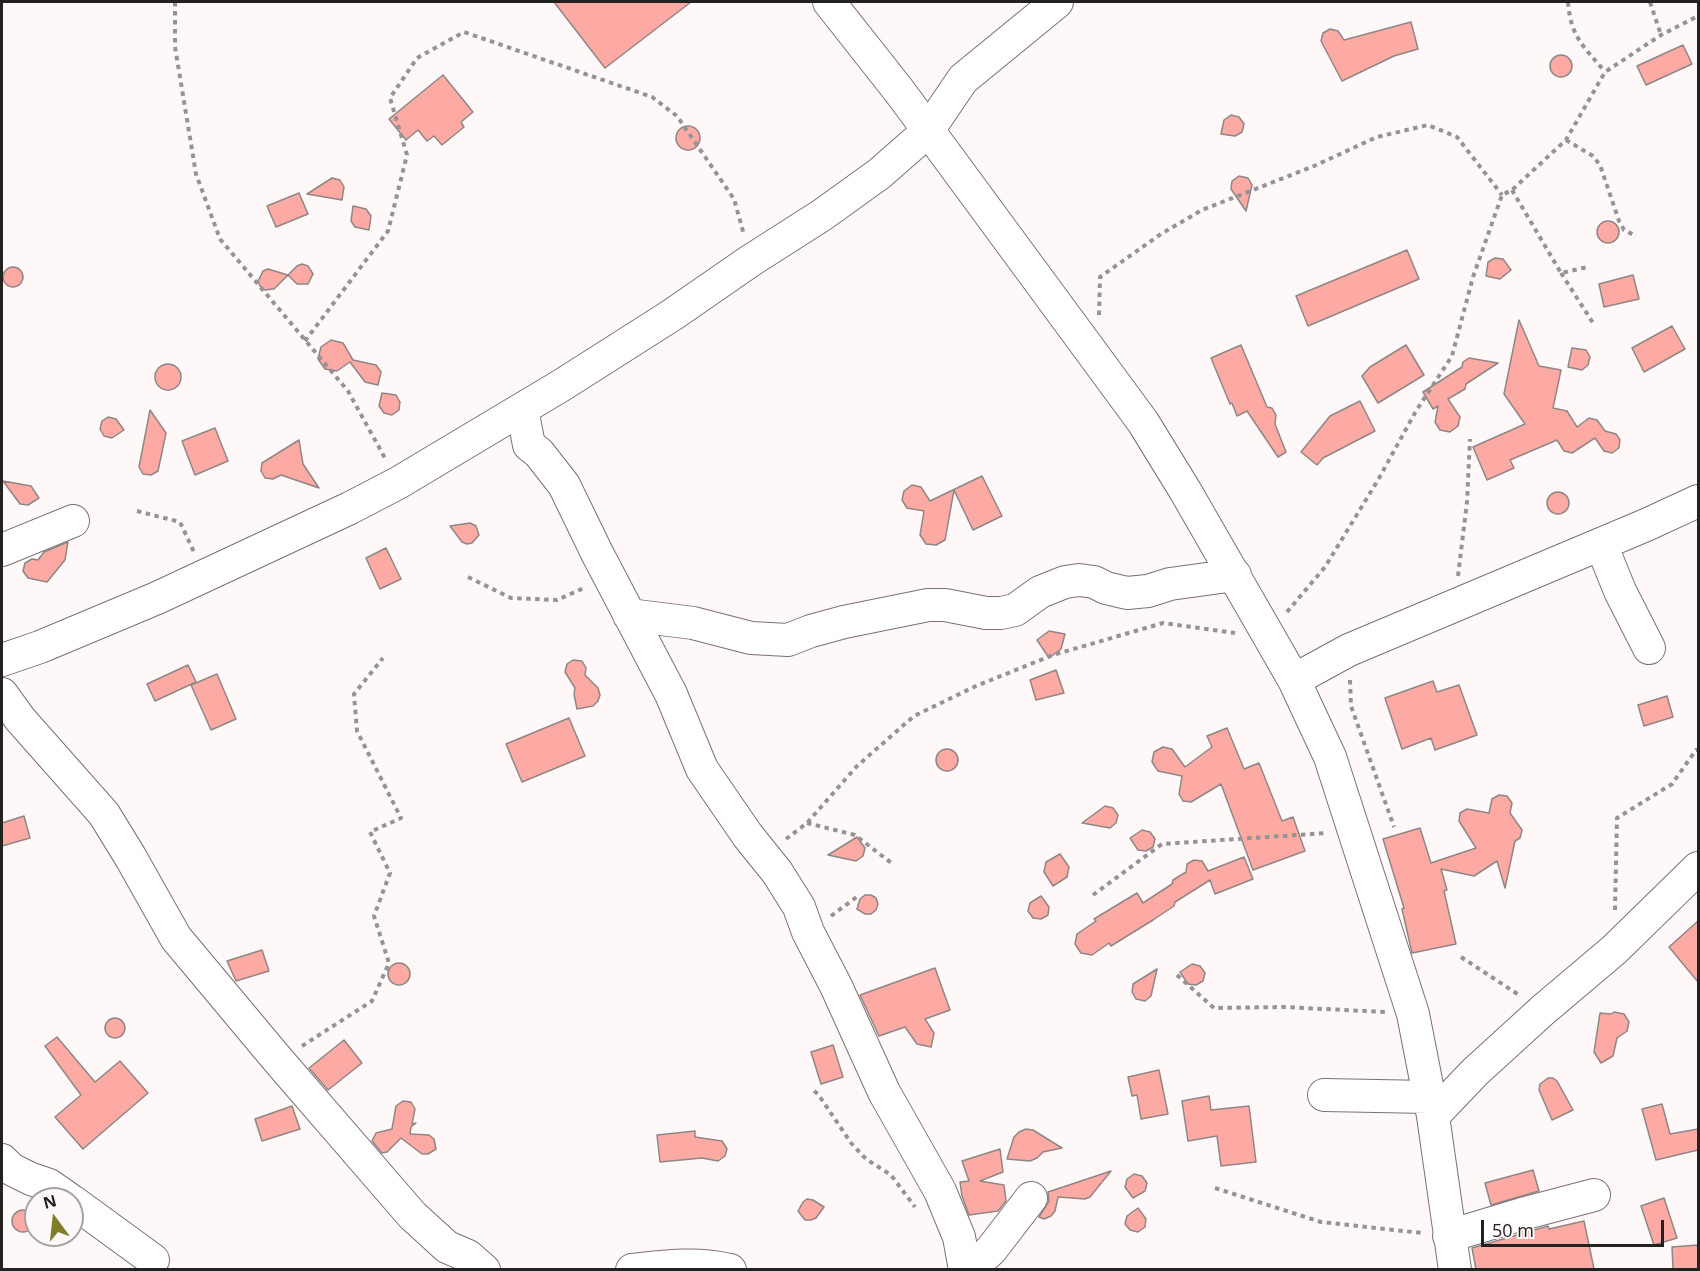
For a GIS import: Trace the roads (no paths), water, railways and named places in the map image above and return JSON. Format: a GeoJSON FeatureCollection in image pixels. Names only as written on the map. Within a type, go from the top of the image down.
{"type":"FeatureCollection","features":[{"type":"Feature","properties":{"kind":"street"},"geometry":{"type":"LineString","coordinates":[[829,2],[900,92],[927,132],[1143,422],[1235,575],[1294,680],[1330,757],[1413,1014],[1431,1107],[1455,1269]]}},
{"type":"Feature","properties":{"kind":"street"},"geometry":{"type":"LineString","coordinates":[[2,660],[40,647],[157,598],[398,483],[652,328],[822,215],[879,174],[927,132],[963,79],[1057,2]]}},
{"type":"Feature","properties":{"kind":"street"},"geometry":{"type":"LineString","coordinates":[[522,409],[529,445]]}},
{"type":"Feature","properties":{"kind":"street"},"geometry":{"type":"LineString","coordinates":[[466,443],[491,446],[529,445],[539,453],[564,485],[609,577],[671,694],[702,769],[799,908],[808,932],[836,986],[884,1092],[940,1191],[959,1237],[967,1269],[991,1250],[1031,1198]]}},
{"type":"Feature","properties":{"kind":"street"},"geometry":{"type":"LineString","coordinates":[[1294,680],[1349,650],[1698,501]]}},
{"type":"Feature","properties":{"kind":"street"},"geometry":{"type":"LineString","coordinates":[[2,550],[73,521]]}},
{"type":"Feature","properties":{"kind":"street"},"geometry":{"type":"LineString","coordinates":[[1601,544],[1620,591],[1649,648]]}},
{"type":"Feature","properties":{"kind":"street"},"geometry":{"type":"LineString","coordinates":[[629,615],[693,623],[751,638],[788,640],[811,630],[928,605],[945,605],[986,613],[1001,613],[1015,610],[1040,592],[1065,582],[1079,580],[1094,582],[1106,588],[1127,593],[1148,591],[1170,584],[1235,575]]}},
{"type":"Feature","properties":{"kind":"street"},"geometry":{"type":"LineString","coordinates":[[2,694],[20,719],[104,814],[176,938],[278,1060],[412,1215],[447,1247],[468,1256],[484,1269]]}},
{"type":"Feature","properties":{"kind":"street"},"geometry":{"type":"LineString","coordinates":[[1324,1095],[1431,1107],[1475,1072],[1614,950],[1698,868]]}},
{"type":"Feature","properties":{"kind":"street"},"geometry":{"type":"LineString","coordinates":[[2,1160],[11,1169],[52,1187]]}},
{"type":"Feature","properties":{"kind":"street"},"geometry":{"type":"LineString","coordinates":[[1449,1236],[1594,1195]]}},
{"type":"Feature","properties":{"kind":"street"},"geometry":{"type":"LineString","coordinates":[[84,1210],[153,1260]]}},
{"type":"Feature","properties":{"kind":"street"},"geometry":{"type":"LineString","coordinates":[[632,1269],[711,1265],[730,1269]]}}]}
